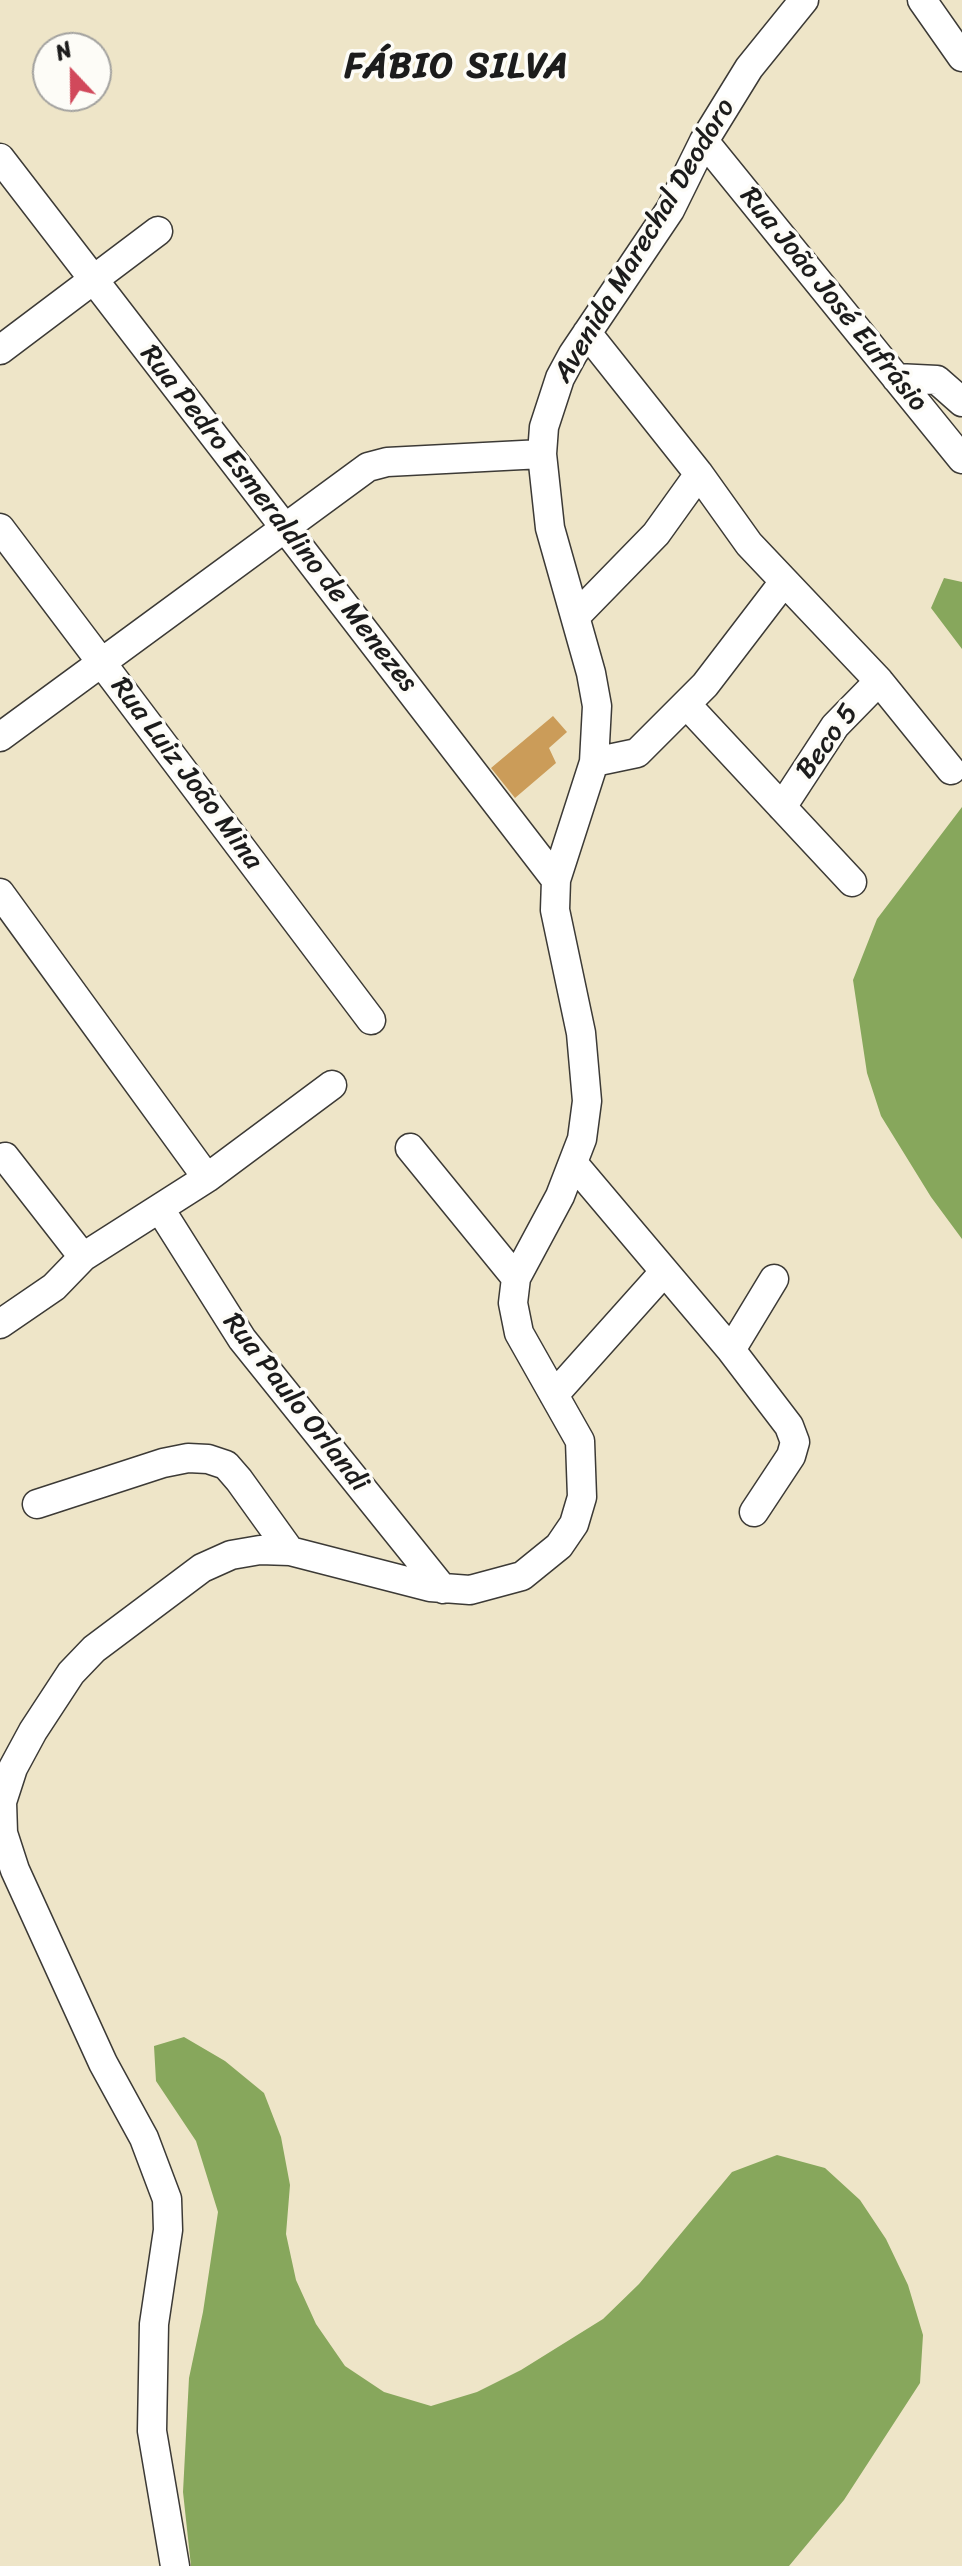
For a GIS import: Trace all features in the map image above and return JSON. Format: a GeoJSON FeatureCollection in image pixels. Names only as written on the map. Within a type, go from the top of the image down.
{"type":"FeatureCollection","features":[{"type":"Feature","properties":{"kind":"street","name":"Avenida Marechal Deodoro"},"geometry":{"type":"LineString","coordinates":[[175,2566],[152,2431],[154,2324],[167,2244],[167,2199],[144,2138],[103,2063],[15,1870],[3,1833],[2,1802],[13,1768],[71,1673],[94,1649],[202,1568],[231,1555],[260,1550],[290,1551],[443,1589],[470,1590],[522,1576],[559,1546],[574,1524],[582,1497],[580,1441],[519,1333],[513,1303],[516,1278],[560,1196],[582,1139],[587,1101],[585,1065],[559,937],[556,880],[594,762],[597,706],[576,616],[550,528],[542,454],[544,427],[555,391],[587,333],[670,210],[704,141],[758,56],[804,0]]}},
{"type":"Feature","properties":{"kind":"street"},"geometry":{"type":"LineString","coordinates":[[922,0],[962,57]]}},
{"type":"Feature","properties":{"kind":"street","name":"Rua João José Eufrásio"},"geometry":{"type":"LineString","coordinates":[[704,141],[962,459]]}},
{"type":"Feature","properties":{"kind":"street","name":"Rua Pedro Esmeraldino de Menezes"},"geometry":{"type":"LineString","coordinates":[[0,158],[556,880]]}},
{"type":"Feature","properties":{"kind":"street"},"geometry":{"type":"LineString","coordinates":[[0,350],[158,231]]}},
{"type":"Feature","properties":{"kind":"street"},"geometry":{"type":"LineString","coordinates":[[587,333],[699,474],[749,544],[879,681],[951,770]]}},
{"type":"Feature","properties":{"kind":"street"},"geometry":{"type":"LineString","coordinates":[[896,378],[937,380],[962,402]]}},
{"type":"Feature","properties":{"kind":"street"},"geometry":{"type":"LineString","coordinates":[[0,737],[283,526],[368,467],[387,462],[542,454]]}},
{"type":"Feature","properties":{"kind":"street"},"geometry":{"type":"LineString","coordinates":[[576,616],[656,534],[699,474]]}},
{"type":"Feature","properties":{"kind":"street","name":"Rua Luiz João Mina"},"geometry":{"type":"LineString","coordinates":[[0,528],[371,1020]]}},
{"type":"Feature","properties":{"kind":"street"},"geometry":{"type":"LineString","coordinates":[[594,762],[637,753],[687,705],[727,660],[783,583]]}},
{"type":"Feature","properties":{"kind":"street","name":"Beco 5"},"geometry":{"type":"LineString","coordinates":[[782,807],[835,726],[879,681]]}},
{"type":"Feature","properties":{"kind":"street"},"geometry":{"type":"LineString","coordinates":[[687,705],[852,882]]}},
{"type":"Feature","properties":{"kind":"street"},"geometry":{"type":"LineString","coordinates":[[0,893],[207,1178]]}},
{"type":"Feature","properties":{"kind":"street"},"geometry":{"type":"LineString","coordinates":[[0,1324],[54,1287],[83,1257],[207,1178],[332,1085]]}},
{"type":"Feature","properties":{"kind":"street"},"geometry":{"type":"LineString","coordinates":[[410,1148],[516,1278]]}},
{"type":"Feature","properties":{"kind":"street"},"geometry":{"type":"LineString","coordinates":[[5,1157],[83,1257]]}},
{"type":"Feature","properties":{"kind":"street"},"geometry":{"type":"LineString","coordinates":[[573,1163],[778,1409],[795,1442],[791,1456],[754,1512]]}},
{"type":"Feature","properties":{"kind":"street","name":"Rua Paulo Orlandi"},"geometry":{"type":"LineString","coordinates":[[160,1209],[242,1339],[443,1589]]}},
{"type":"Feature","properties":{"kind":"street"},"geometry":{"type":"LineString","coordinates":[[554,1395],[664,1272]]}},
{"type":"Feature","properties":{"kind":"street"},"geometry":{"type":"LineString","coordinates":[[731,1350],[774,1279]]}},
{"type":"Feature","properties":{"kind":"street"},"geometry":{"type":"LineString","coordinates":[[37,1504],[163,1463],[188,1458],[208,1459],[226,1465],[290,1551]]}},
{"type":"Feature","properties":{"kind":"green space"},"geometry":{"type":"Polygon","coordinates":[[[944,578],[962,582],[962,649],[931,608],[944,578]]]}},
{"type":"Feature","properties":{"kind":"green space"},"geometry":{"type":"Polygon","coordinates":[[[962,807],[962,1239],[931,1197],[881,1116],[867,1073],[853,980],[877,919],[962,807]]]}},
{"type":"Feature","properties":{"kind":"green space"},"geometry":{"type":"Polygon","coordinates":[[[184,2037],[225,2061],[264,2093],[281,2137],[290,2185],[286,2234],[296,2280],[316,2324],[345,2366],[384,2392],[431,2406],[477,2392],[521,2370],[603,2319],[639,2284],[732,2172],[777,2155],[825,2168],[860,2200],[886,2239],[908,2285],[923,2335],[920,2383],[844,2500],[789,2566],[191,2566],[183,2492],[189,2378],[203,2312],[218,2212],[196,2141],[156,2081],[154,2046],[184,2037]]]}},
{"type":"Feature","properties":{"kind":"building"},"geometry":{"type":"Polygon","coordinates":[[[553,716],[567,732],[549,748],[556,763],[515,798],[491,768],[553,716]]]}},
{"type":"Feature","properties":{"kind":"district","name":"FÁBIO SILVA"},"geometry":{"type":"Point","coordinates":[457,68]}}]}
